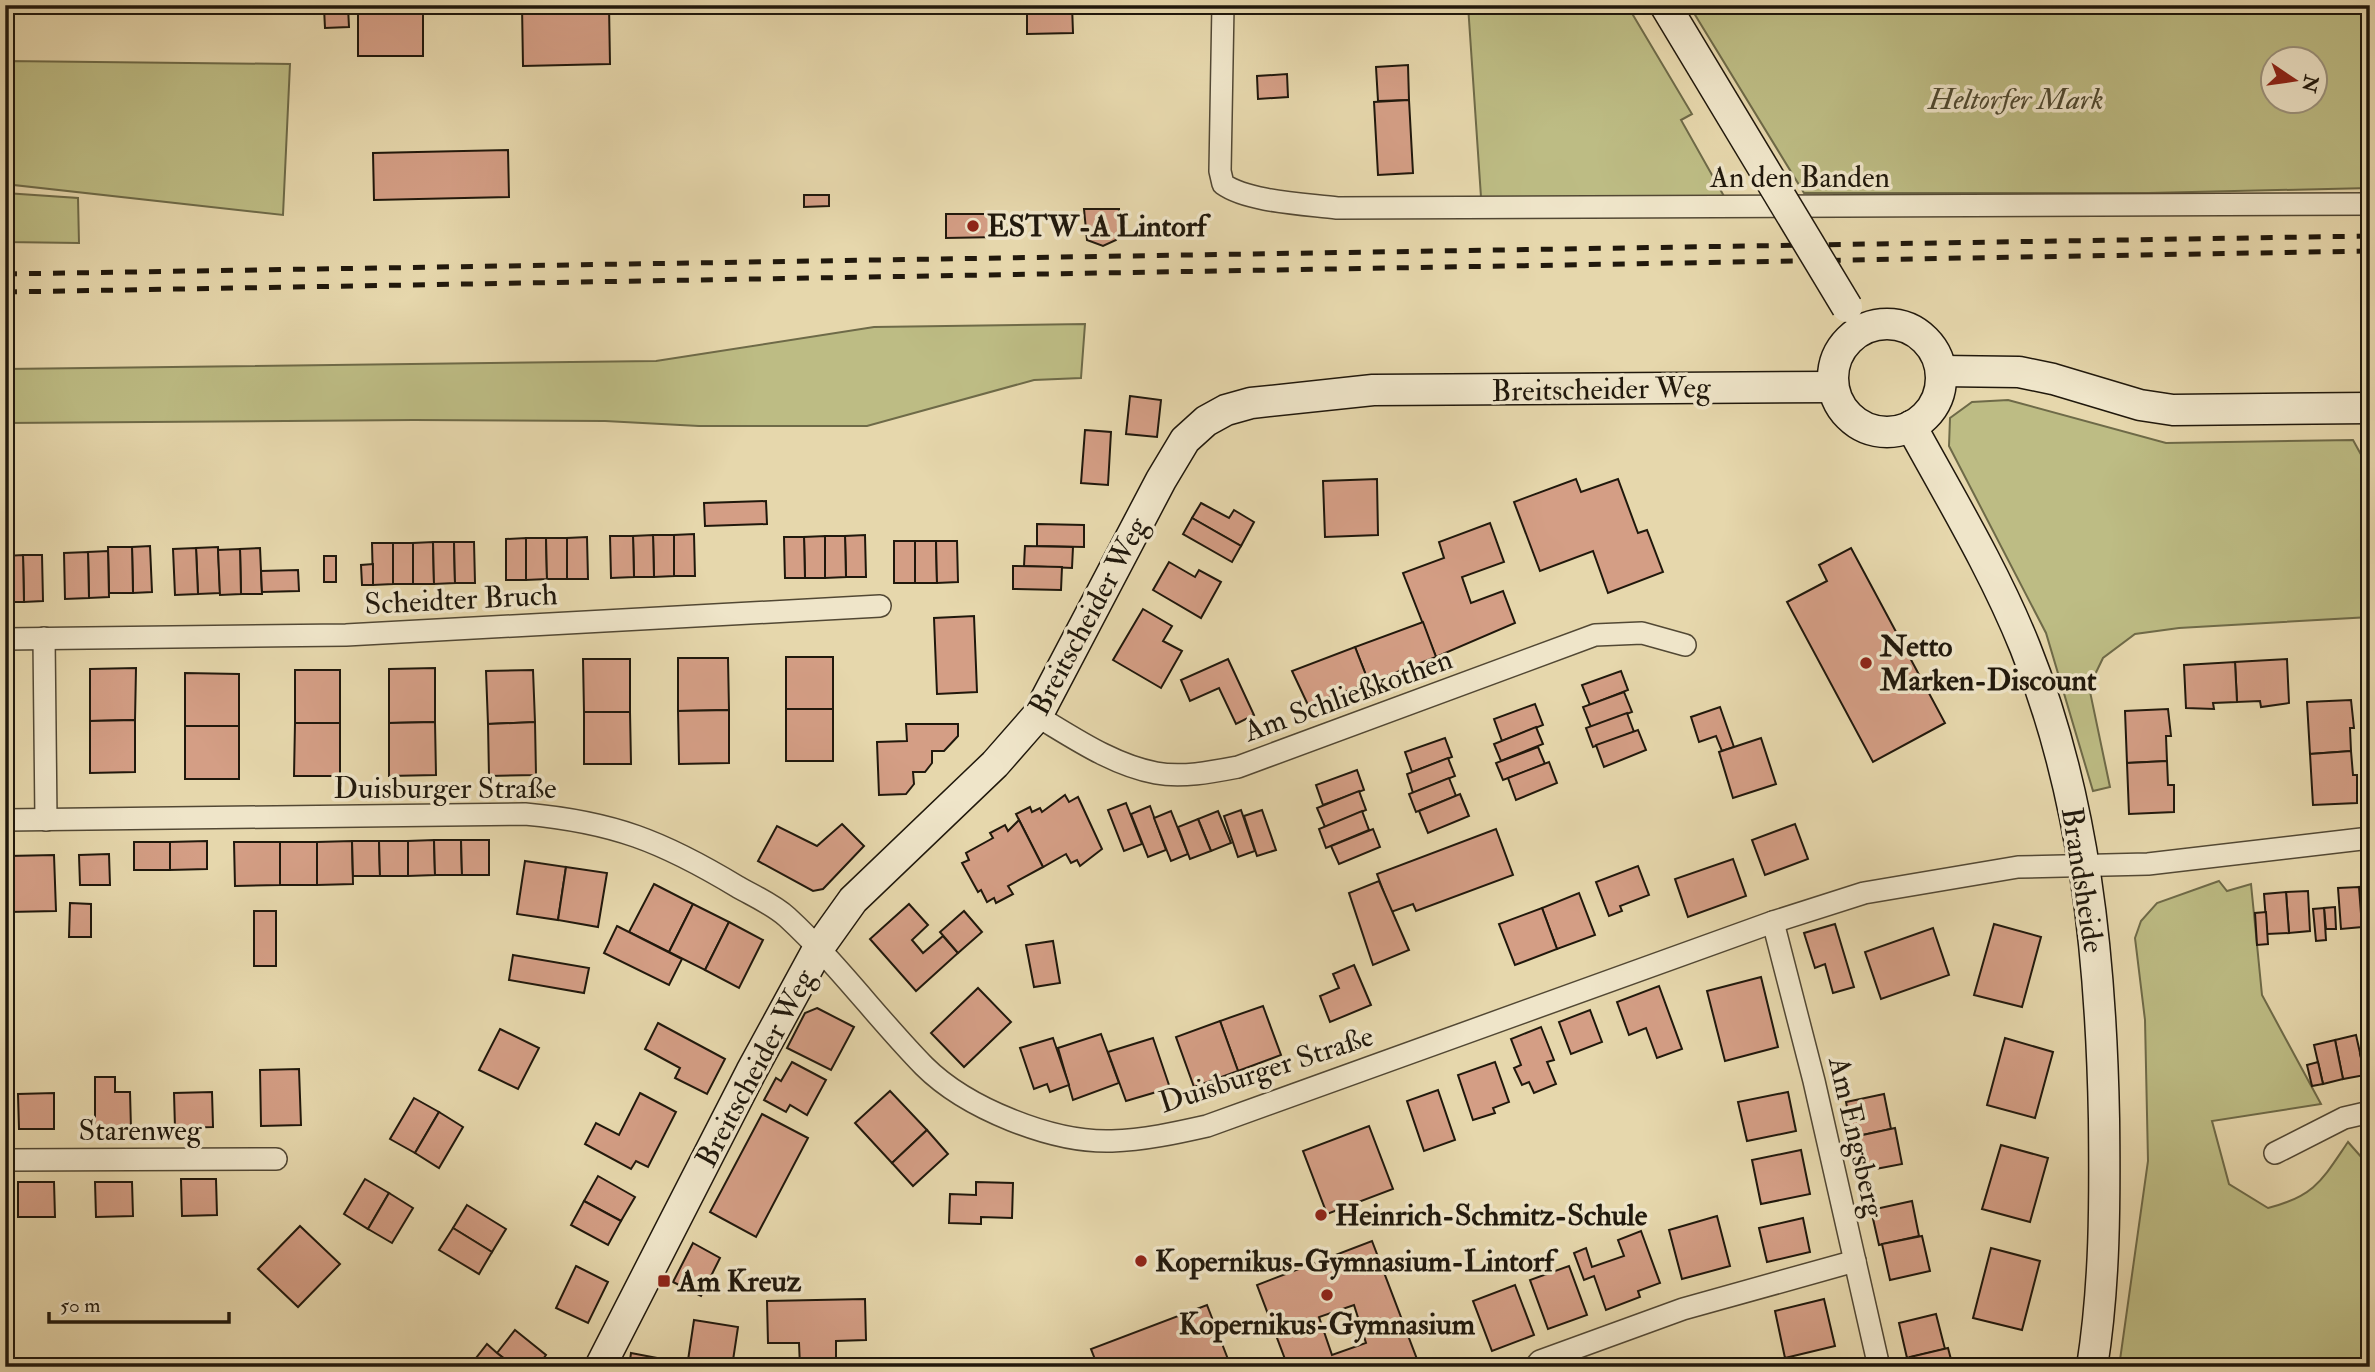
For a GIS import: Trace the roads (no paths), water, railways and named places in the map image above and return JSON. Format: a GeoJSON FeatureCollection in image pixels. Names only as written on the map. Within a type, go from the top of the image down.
{"type":"FeatureCollection","features":[{"type":"Feature","properties":{"kind":"street","name":"An den Banden"},"geometry":{"type":"LineString","coordinates":[[1223,5],[1220,171],[1223,184],[1231,189],[1337,208],[2370,204]]}},
{"type":"Feature","properties":{"kind":"street"},"geometry":{"type":"LineString","coordinates":[[1665,5],[1854,318],[1902,325],[1921,335],[1934,351],[1941,371],[1940,387],[1935,403],[1925,416],[1911,426],[1887,432],[1863,427],[1849,417],[1838,404],[1832,387],[1838,355],[1854,318]]}},
{"type":"Feature","properties":{"kind":"street"},"geometry":{"type":"LineString","coordinates":[[1941,371],[2019,372],[2053,379],[2140,405],[2173,410],[2370,408]]}},
{"type":"Feature","properties":{"kind":"street","name":"Breitscheider Weg"},"geometry":{"type":"LineString","coordinates":[[600,1367],[751,1072],[818,949],[853,901],[995,764],[1037,716],[1161,480],[1185,440],[1206,421],[1226,410],[1251,403],[1373,390],[1832,387]]}},
{"type":"Feature","properties":{"kind":"street","name":"Brandsheide"},"geometry":{"type":"LineString","coordinates":[[1911,426],[1998,584],[2026,649],[2054,733],[2086,867],[2101,1021],[2105,1171],[2102,1268],[2092,1367]]}},
{"type":"Feature","properties":{"kind":"street","name":"Scheidter Bruch"},"geometry":{"type":"LineString","coordinates":[[5,639],[346,635],[880,606]]}},
{"type":"Feature","properties":{"kind":"street","name":"Am Schließkothen"},"geometry":{"type":"LineString","coordinates":[[1037,716],[1100,754],[1156,774],[1201,773],[1238,767],[1595,635],[1642,633],[1685,645]]}},
{"type":"Feature","properties":{"kind":"street"},"geometry":{"type":"LineString","coordinates":[[44,638],[46,820]]}},
{"type":"Feature","properties":{"kind":"street","name":"Duisburger Straße"},"geometry":{"type":"LineString","coordinates":[[5,820],[525,814],[575,818],[649,839],[701,864],[785,915],[926,1068],[974,1104],[1063,1136],[1110,1141],[1158,1136],[1207,1126],[1773,922],[1876,891],[2018,867],[2086,867],[2201,859],[2370,838]]}},
{"type":"Feature","properties":{"kind":"street","name":"Am Engsberg"},"geometry":{"type":"LineString","coordinates":[[1773,922],[1817,1092],[1879,1367]]}},
{"type":"Feature","properties":{"kind":"street"},"geometry":{"type":"LineString","coordinates":[[2275,1153],[2344,1118],[2370,1112]]}},
{"type":"Feature","properties":{"kind":"street","name":"Starenweg"},"geometry":{"type":"LineString","coordinates":[[5,1160],[276,1158]]}},
{"type":"Feature","properties":{"kind":"street"},"geometry":{"type":"LineString","coordinates":[[1535,1367],[1540,1361],[1683,1309],[1855,1261]]}},
{"type":"Feature","properties":{"kind":"railway"},"geometry":{"type":"LineString","coordinates":[[5,274],[2370,236]]}},
{"type":"Feature","properties":{"kind":"railway"},"geometry":{"type":"LineString","coordinates":[[5,292],[2370,251]]}},
{"type":"Feature","properties":{"kind":"place","name":"ESTW-A Lintorf"},"geometry":{"type":"Point","coordinates":[973,226]}},
{"type":"Feature","properties":{"kind":"place","name":"Netto Marken-Discount"},"geometry":{"type":"Point","coordinates":[1866,663]}},
{"type":"Feature","properties":{"kind":"place","name":"Heinrich-Schmitz-Schule"},"geometry":{"type":"Point","coordinates":[1321,1215]}},
{"type":"Feature","properties":{"kind":"place","name":"Kopernikus-Gymnasium-Lintorf"},"geometry":{"type":"Point","coordinates":[1141,1261]}},
{"type":"Feature","properties":{"kind":"place","name":"Am Kreuz"},"geometry":{"type":"Point","coordinates":[664,1281]}},
{"type":"Feature","properties":{"kind":"place","name":"Kopernikus-Gymnasium"},"geometry":{"type":"Point","coordinates":[1327,1295]}},
{"type":"Feature","properties":{"kind":"park label","name":"Heltorfer Mark"},"geometry":{"type":"Point","coordinates":[2016,99]}}]}
